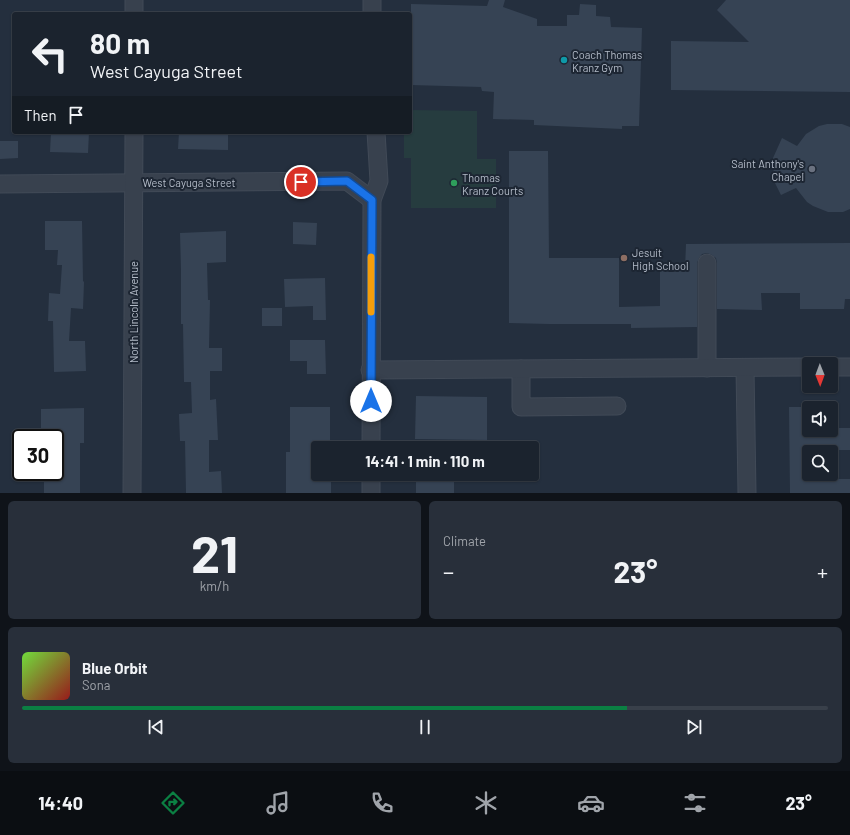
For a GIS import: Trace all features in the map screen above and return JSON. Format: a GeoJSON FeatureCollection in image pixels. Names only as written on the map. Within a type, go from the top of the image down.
{"type":"FeatureCollection","features":[{"type":"Feature","properties":{"kind":"street"},"geometry":{"type":"LineString","coordinates":[[134,0],[134,12]]}},
{"type":"Feature","properties":{"kind":"street"},"geometry":{"type":"LineString","coordinates":[[372,0],[372,12]]}},
{"type":"Feature","properties":{"kind":"street","name":"North Lincoln Avenue"},"geometry":{"type":"LineString","coordinates":[[132,493],[134,134]]}},
{"type":"Feature","properties":{"kind":"street"},"geometry":{"type":"LineString","coordinates":[[371,441],[370,370],[372,200],[379,181],[376,134]]}},
{"type":"Feature","properties":{"kind":"street","name":"West Cayuga Street"},"geometry":{"type":"LineString","coordinates":[[0,184],[347,181],[372,200]]}},
{"type":"Feature","properties":{"kind":"street"},"geometry":{"type":"LineString","coordinates":[[707,263],[707,368]]}},
{"type":"Feature","properties":{"kind":"street"},"geometry":{"type":"LineString","coordinates":[[838,367],[850,367]]}},
{"type":"Feature","properties":{"kind":"street"},"geometry":{"type":"LineString","coordinates":[[745,368],[747,493]]}},
{"type":"Feature","properties":{"kind":"street"},"geometry":{"type":"LineString","coordinates":[[370,370],[802,368]]}},
{"type":"Feature","properties":{"kind":"street"},"geometry":{"type":"LineString","coordinates":[[521,369],[521,407],[617,406]]}},
{"type":"Feature","properties":{"kind":"street"},"geometry":{"type":"LineString","coordinates":[[371,481],[371,493]]}},
{"type":"Feature","properties":{"kind":"green space","name":"Thomas Kranz Courts"},"geometry":{"type":"Polygon","coordinates":[[[412,110],[477,111],[477,159],[496,159],[496,208],[411,208],[411,158],[404,158],[404,134],[412,134],[412,110]]]}},
{"type":"Feature","properties":{"kind":"building","name":"Coach Thomas Kranz Gym"},"geometry":{"type":"Polygon","coordinates":[[[489,0],[505,0],[503,7],[537,19],[537,26],[567,26],[567,15],[579,15],[580,4],[596,5],[596,16],[610,17],[611,27],[642,28],[639,126],[622,126],[622,129],[534,125],[534,120],[493,119],[494,92],[482,91],[481,87],[412,85],[411,4],[487,6],[489,0]]]}},
{"type":"Feature","properties":{"kind":"building"},"geometry":{"type":"Polygon","coordinates":[[[726,0],[850,0],[850,92],[671,90],[671,41],[749,42],[717,10],[726,0]]]}},
{"type":"Feature","properties":{"kind":"building","name":"Saint Anthony's Chapel"},"geometry":{"type":"Polygon","coordinates":[[[827,124],[842,124],[850,127],[850,209],[843,212],[828,212],[813,206],[807,202],[796,188],[781,195],[774,181],[773,158],[782,138],[797,146],[806,134],[819,126],[827,124]]]}},
{"type":"Feature","properties":{"kind":"building"},"geometry":{"type":"Polygon","coordinates":[[[51,134],[89,134],[88,153],[50,152],[51,134]]]}},
{"type":"Feature","properties":{"kind":"building"},"geometry":{"type":"Polygon","coordinates":[[[179,134],[228,134],[228,150],[178,149],[179,134]]]}},
{"type":"Feature","properties":{"kind":"building"},"geometry":{"type":"Polygon","coordinates":[[[0,141],[18,141],[18,158],[0,159],[0,141]]]}},
{"type":"Feature","properties":{"kind":"building"},"geometry":{"type":"Polygon","coordinates":[[[509,151],[548,151],[549,258],[619,258],[619,307],[660,306],[660,269],[685,269],[686,244],[850,243],[850,299],[845,299],[844,309],[800,309],[800,293],[761,293],[762,310],[717,309],[717,263],[716,258],[707,253],[702,254],[697,263],[697,327],[631,328],[631,324],[509,323],[509,151]]]}},
{"type":"Feature","properties":{"kind":"building"},"geometry":{"type":"Polygon","coordinates":[[[45,221],[82,221],[84,282],[83,309],[71,308],[69,341],[85,341],[86,371],[54,372],[53,321],[48,321],[49,293],[60,294],[62,265],[57,265],[58,250],[45,250],[45,221]]]}},
{"type":"Feature","properties":{"kind":"building"},"geometry":{"type":"Polygon","coordinates":[[[293,222],[317,223],[316,245],[293,244],[293,222]]]}},
{"type":"Feature","properties":{"kind":"building"},"geometry":{"type":"Polygon","coordinates":[[[226,231],[226,262],[207,263],[208,300],[210,300],[209,348],[222,348],[222,371],[210,371],[210,400],[216,399],[218,440],[209,440],[209,472],[221,471],[222,493],[186,493],[185,441],[180,441],[179,414],[192,413],[191,382],[184,382],[183,324],[181,324],[180,233],[226,231]]]}},
{"type":"Feature","properties":{"kind":"building"},"geometry":{"type":"Polygon","coordinates":[[[325,278],[326,320],[313,320],[313,306],[285,307],[284,279],[325,278]]]}},
{"type":"Feature","properties":{"kind":"building"},"geometry":{"type":"Polygon","coordinates":[[[262,308],[282,308],[282,326],[262,326],[262,308]]]}},
{"type":"Feature","properties":{"kind":"building"},"geometry":{"type":"Polygon","coordinates":[[[290,340],[325,340],[326,374],[307,374],[307,361],[290,361],[290,340]]]}},
{"type":"Feature","properties":{"kind":"building"},"geometry":{"type":"Polygon","coordinates":[[[416,396],[487,397],[487,440],[415,439],[416,396]]]}},
{"type":"Feature","properties":{"kind":"building"},"geometry":{"type":"Polygon","coordinates":[[[290,407],[330,407],[330,441],[311,441],[311,481],[331,481],[331,493],[286,493],[286,452],[290,452],[290,407]]]}},
{"type":"Feature","properties":{"kind":"building"},"geometry":{"type":"Polygon","coordinates":[[[789,407],[802,407],[802,437],[838,437],[838,428],[850,428],[850,450],[838,450],[838,445],[802,445],[802,481],[838,481],[838,479],[850,479],[850,493],[790,493],[789,407]]]}},
{"type":"Feature","properties":{"kind":"building"},"geometry":{"type":"Polygon","coordinates":[[[84,408],[84,443],[80,443],[80,493],[44,493],[44,481],[64,481],[64,429],[41,429],[41,409],[84,408]]]}},
{"type":"Feature","properties":{"kind":"building"},"geometry":{"type":"Polygon","coordinates":[[[416,481],[454,481],[454,493],[416,493],[416,481]]]}},
{"type":"Feature","properties":{"kind":"slow traffic"},"geometry":{"type":"LineString","coordinates":[[371,257],[371,312]]}},
{"type":"Feature","properties":{"kind":"place","name":"Coach Thomas Kranz Gym"},"geometry":{"type":"Point","coordinates":[564,60]}},
{"type":"Feature","properties":{"kind":"place","name":"Saint Anthony's Chapel"},"geometry":{"type":"Point","coordinates":[812,169]}},
{"type":"Feature","properties":{"kind":"place","name":"Thomas Kranz Courts"},"geometry":{"type":"Point","coordinates":[454,183]}},
{"type":"Feature","properties":{"kind":"place","name":"Jesuit High School"},"geometry":{"type":"Point","coordinates":[624,258]}},
{"type":"Feature","properties":{"kind":"route"},"geometry":{"type":"LineString","coordinates":[[301,182],[347,181],[372,200],[371,401]]}}]}
